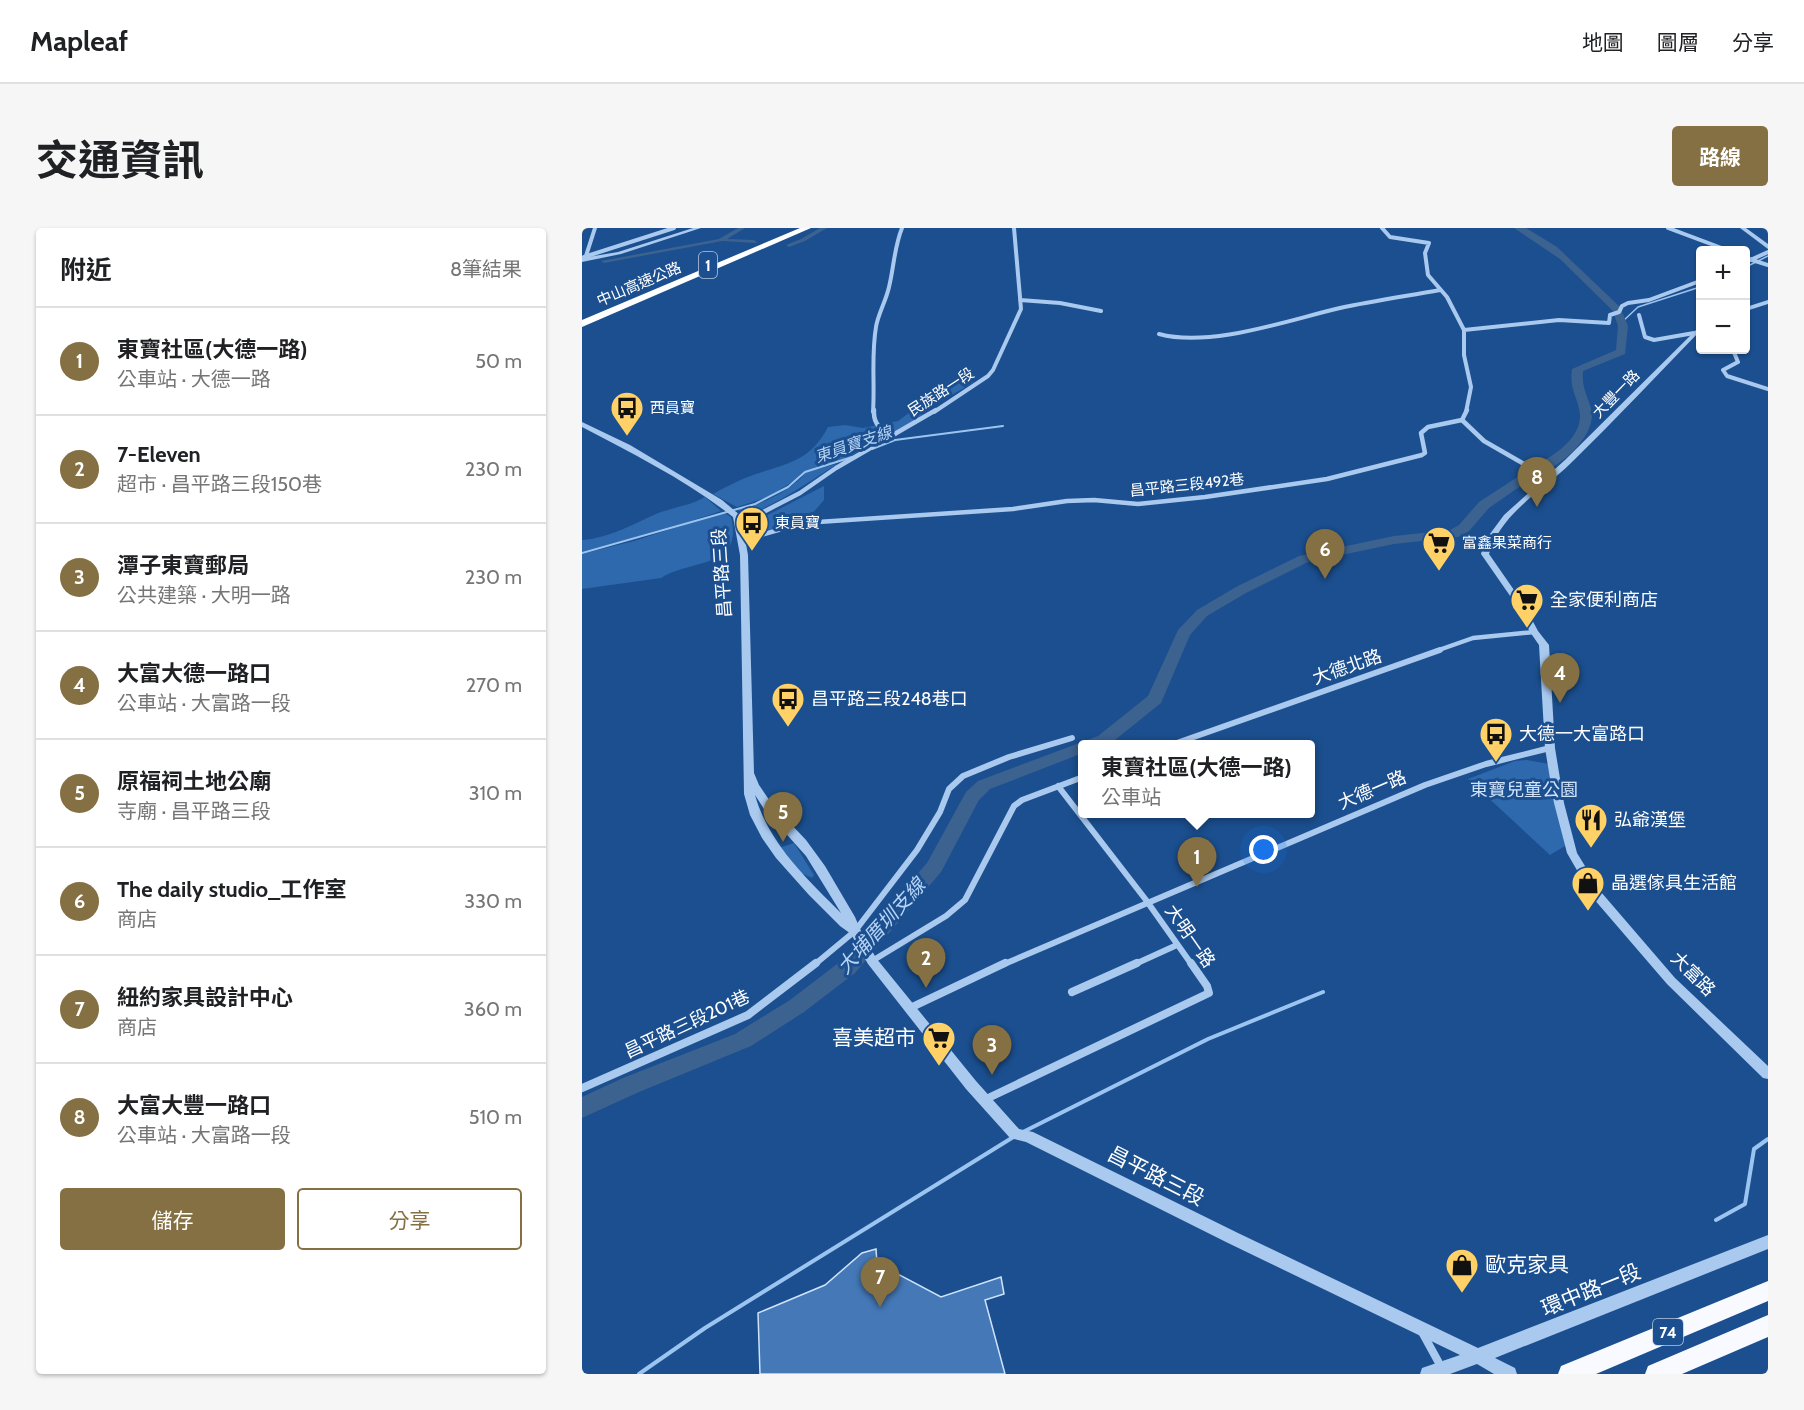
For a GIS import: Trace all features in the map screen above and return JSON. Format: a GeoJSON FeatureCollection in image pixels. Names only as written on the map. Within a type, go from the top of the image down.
{"type":"FeatureCollection","features":[{"type":"Feature","properties":{"kind":"highway","name":"中山高速公路"},"geometry":{"type":"LineString","coordinates":[[582,317],[792,228]]}},
{"type":"Feature","properties":{"kind":"highway","name":"中山高速公路"},"geometry":{"type":"LineString","coordinates":[[582,324],[807,228]]}},
{"type":"Feature","properties":{"kind":"highway","name":"74"},"geometry":{"type":"LineString","coordinates":[[1569,1374],[1768,1291]]}},
{"type":"Feature","properties":{"kind":"highway","name":"74"},"geometry":{"type":"LineString","coordinates":[[1656,1374],[1768,1326]]}},
{"type":"Feature","properties":{"kind":"street"},"geometry":{"type":"LineString","coordinates":[[583,258],[595,228]]}},
{"type":"Feature","properties":{"kind":"street"},"geometry":{"type":"LineString","coordinates":[[583,258],[674,228]]}},
{"type":"Feature","properties":{"kind":"street"},"geometry":{"type":"LineString","coordinates":[[624,250],[686,228]]}},
{"type":"Feature","properties":{"kind":"street"},"geometry":{"type":"LineString","coordinates":[[583,258],[624,250],[698,228]]}},
{"type":"Feature","properties":{"kind":"street"},"geometry":{"type":"LineString","coordinates":[[895,434],[879,428],[873,420],[875,383],[872,361],[876,325],[893,274],[896,243],[902,228]]}},
{"type":"Feature","properties":{"kind":"street","name":"民族路一段"},"geometry":{"type":"LineString","coordinates":[[740,524],[800,494],[853,459],[912,426],[988,376],[993,370],[1021,309],[1014,228]]}},
{"type":"Feature","properties":{"kind":"street"},"geometry":{"type":"LineString","coordinates":[[1382,228],[1394,238],[1422,240],[1429,243],[1425,262],[1428,276],[1447,297],[1464,330],[1464,355],[1471,387],[1466,413],[1462,420],[1484,441],[1550,479]]}},
{"type":"Feature","properties":{"kind":"street"},"geometry":{"type":"LineString","coordinates":[[1668,228],[1716,246]]}},
{"type":"Feature","properties":{"kind":"street"},"geometry":{"type":"LineString","coordinates":[[1743,228],[1768,247]]}},
{"type":"Feature","properties":{"kind":"street"},"geometry":{"type":"LineString","coordinates":[[1753,228],[1768,239]]}},
{"type":"Feature","properties":{"kind":"street"},"geometry":{"type":"LineString","coordinates":[[1750,259],[1768,252]]}},
{"type":"Feature","properties":{"kind":"street"},"geometry":{"type":"LineString","coordinates":[[1750,259],[1768,265]]}},
{"type":"Feature","properties":{"kind":"street"},"geometry":{"type":"LineString","coordinates":[[1464,330],[1559,320],[1609,323],[1610,315],[1619,312],[1622,306],[1628,303],[1649,300],[1696,283]]}},
{"type":"Feature","properties":{"kind":"street"},"geometry":{"type":"LineString","coordinates":[[1159,334],[1166,338],[1207,337],[1440,290]]}},
{"type":"Feature","properties":{"kind":"street"},"geometry":{"type":"LineString","coordinates":[[1020,300],[1060,303],[1101,311]]}},
{"type":"Feature","properties":{"kind":"street"},"geometry":{"type":"LineString","coordinates":[[1750,308],[1768,302]]}},
{"type":"Feature","properties":{"kind":"street"},"geometry":{"type":"LineString","coordinates":[[1639,315],[1645,337],[1654,340],[1696,330]]}},
{"type":"Feature","properties":{"kind":"street","name":"大豐一路"},"geometry":{"type":"LineString","coordinates":[[1534,632],[1519,603],[1487,559],[1486,546],[1496,529],[1539,485],[1550,479],[1696,331]]}},
{"type":"Feature","properties":{"kind":"street"},"geometry":{"type":"LineString","coordinates":[[1735,354],[1738,362],[1723,370],[1727,376],[1768,389]]}},
{"type":"Feature","properties":{"kind":"street","name":"昌平路三段492巷"},"geometry":{"type":"LineString","coordinates":[[743,540],[796,525],[818,522],[1012,509],[1067,501],[1094,500],[1138,504],[1327,479],[1422,455],[1425,453],[1421,433],[1428,427],[1462,420]]}},
{"type":"Feature","properties":{"kind":"street","name":"昌平路三段"},"geometry":{"type":"LineString","coordinates":[[582,424],[627,447],[730,509],[740,524],[743,540],[749,773],[747,789],[751,804],[776,852],[844,923],[855,931]]}},
{"type":"Feature","properties":{"kind":"street","name":"大德北路"},"geometry":{"type":"LineString","coordinates":[[1185,740],[1473,638],[1534,632]]}},
{"type":"Feature","properties":{"kind":"street","name":"大富路"},"geometry":{"type":"LineString","coordinates":[[1534,632],[1544,645],[1550,748],[1559,803],[1572,853],[1597,895],[1671,981],[1768,1074]]}},
{"type":"Feature","properties":{"kind":"street","name":"昌平路三段201巷"},"geometry":{"type":"LineString","coordinates":[[582,1088],[748,1015],[783,990],[855,931],[917,850],[940,812],[949,789],[963,776],[1009,758],[1072,738]]}},
{"type":"Feature","properties":{"kind":"street","name":"大德一路"},"geometry":{"type":"LineString","coordinates":[[909,1009],[1012,959],[1146,900],[1436,779],[1509,756],[1550,748]]}},
{"type":"Feature","properties":{"kind":"street","name":"昌平路三段"},"geometry":{"type":"LineString","coordinates":[[749,773],[755,790],[766,807],[787,826],[811,855],[851,920],[872,961],[984,1100],[1022,1135],[1419,1327],[1509,1374]]}},
{"type":"Feature","properties":{"kind":"street"},"geometry":{"type":"LineString","coordinates":[[872,961],[946,916],[965,900],[1014,806],[1022,800],[1078,779]]}},
{"type":"Feature","properties":{"kind":"street","name":"大明一路"},"geometry":{"type":"LineString","coordinates":[[1058,786],[1078,812]]}},
{"type":"Feature","properties":{"kind":"street","name":"大明一路"},"geometry":{"type":"LineString","coordinates":[[984,1100],[1209,993],[1207,986],[1146,900],[1083,818]]}},
{"type":"Feature","properties":{"kind":"street"},"geometry":{"type":"LineString","coordinates":[[1072,992],[1177,945]]}},
{"type":"Feature","properties":{"kind":"street","name":"環中路一段"},"geometry":{"type":"LineString","coordinates":[[1438,1372],[1768,1242]]}},
{"type":"Feature","properties":{"kind":"street"},"geometry":{"type":"LineString","coordinates":[[1419,1327],[1438,1372]]}},
{"type":"Feature","properties":{"kind":"green space"},"geometry":{"type":"Polygon","coordinates":[[[953,379],[974,382],[931,407],[916,420],[899,430],[882,436],[851,456],[809,471],[837,464],[758,511],[746,516],[738,509],[774,497],[805,474],[768,497],[737,507],[713,494],[745,478],[798,459],[814,447],[828,427],[845,425],[863,428],[898,421],[917,407],[922,397],[953,379]]]}},
{"type":"Feature","properties":{"kind":"green space"},"geometry":{"type":"Polygon","coordinates":[[[824,486],[824,500],[805,522],[762,531],[754,522],[824,486]]]}},
{"type":"Feature","properties":{"kind":"green space"},"geometry":{"type":"Polygon","coordinates":[[[705,497],[721,511],[582,552],[582,540],[613,533],[661,512],[705,497]]]}},
{"type":"Feature","properties":{"kind":"green space"},"geometry":{"type":"Polygon","coordinates":[[[723,512],[731,517],[733,534],[730,546],[712,560],[661,578],[582,589],[582,554],[634,541],[723,512]]]}},
{"type":"Feature","properties":{"kind":"green space","name":"東寶兒童公園"},"geometry":{"type":"Polygon","coordinates":[[[1527,760],[1549,764],[1565,846],[1550,855],[1468,779],[1515,761],[1527,760]]]}},
{"type":"Feature","properties":{"kind":"green space"},"geometry":{"type":"Polygon","coordinates":[[[794,843],[814,875],[812,878],[799,872],[779,848],[794,843]]]}},
{"type":"Feature","properties":{"kind":"building"},"geometry":{"type":"Polygon","coordinates":[[[876,1249],[877,1263],[941,1297],[1001,1277],[1004,1294],[985,1300],[1005,1374],[760,1374],[758,1313],[825,1285],[862,1253],[876,1249]]]}},
{"type":"Feature","properties":{"kind":"waterway"},"geometry":{"type":"LineString","coordinates":[[604,261],[721,240],[742,228]]}},
{"type":"Feature","properties":{"kind":"waterway"},"geometry":{"type":"LineString","coordinates":[[789,245],[824,228]]}},
{"type":"Feature","properties":{"kind":"waterway"},"geometry":{"type":"LineString","coordinates":[[1519,228],[1554,249],[1583,275],[1621,315],[1623,326],[1621,352],[1578,369],[1576,384],[1586,416],[1579,435],[1559,459],[1540,468]]}},
{"type":"Feature","properties":{"kind":"waterway"},"geometry":{"type":"LineString","coordinates":[[724,240],[754,242]]}},
{"type":"Feature","properties":{"kind":"waterway"},"geometry":{"type":"LineString","coordinates":[[1750,265],[1768,256]]}},
{"type":"Feature","properties":{"kind":"waterway"},"geometry":{"type":"LineString","coordinates":[[1622,322],[1638,307],[1696,288]]}},
{"type":"Feature","properties":{"kind":"waterway","name":"東員寶支線"},"geometry":{"type":"LineString","coordinates":[[872,449],[895,440],[1003,426]]}},
{"type":"Feature","properties":{"kind":"waterway","name":"東員寶支線"},"geometry":{"type":"LineString","coordinates":[[582,553],[755,504],[788,487],[805,472],[852,457]]}},
{"type":"Feature","properties":{"kind":"waterway","name":"大埔厝圳支線"},"geometry":{"type":"LineString","coordinates":[[1104,740],[1155,699],[1183,633],[1202,613],[1241,590],[1304,559],[1394,540],[1453,534],[1464,528],[1484,505],[1530,473]]}},
{"type":"Feature","properties":{"kind":"waterway","name":"大埔厝圳支線"},"geometry":{"type":"LineString","coordinates":[[582,1108],[631,1085],[743,1040],[797,1006],[848,967],[934,867],[972,796],[984,785],[1078,749]]}},
{"type":"Feature","properties":{"kind":"waterway"},"geometry":{"type":"LineString","coordinates":[[1023,1132],[1208,1039],[1323,992]]}},
{"type":"Feature","properties":{"kind":"waterway"},"geometry":{"type":"LineString","coordinates":[[639,1374],[705,1328],[1015,1136]]}},
{"type":"Feature","properties":{"kind":"waterway"},"geometry":{"type":"LineString","coordinates":[[1716,1220],[1745,1204],[1754,1149],[1768,1139]]}},
{"type":"Feature","properties":{"kind":"place","name":"西員寶"},"geometry":{"type":"Point","coordinates":[627,437]}},
{"type":"Feature","properties":{"kind":"place","name":"大富大豐一路口"},"geometry":{"type":"Point","coordinates":[1537,507]}},
{"type":"Feature","properties":{"kind":"place","name":"東員寶"},"geometry":{"type":"Point","coordinates":[752,552]}},
{"type":"Feature","properties":{"kind":"place","name":"富鑫果菜商行"},"geometry":{"type":"Point","coordinates":[1439,572]}},
{"type":"Feature","properties":{"kind":"place","name":"The daily studio_工作室"},"geometry":{"type":"Point","coordinates":[1325,579]}},
{"type":"Feature","properties":{"kind":"place","name":"全家便利商店"},"geometry":{"type":"Point","coordinates":[1527,629]}},
{"type":"Feature","properties":{"kind":"place","name":"大富大德一路口"},"geometry":{"type":"Point","coordinates":[1560,703]}},
{"type":"Feature","properties":{"kind":"place","name":"昌平路三段248巷口"},"geometry":{"type":"Point","coordinates":[788,728]}},
{"type":"Feature","properties":{"kind":"place","name":"大德一大富路口"},"geometry":{"type":"Point","coordinates":[1496,763]}},
{"type":"Feature","properties":{"kind":"place","name":"原福祠土地公廟"},"geometry":{"type":"Point","coordinates":[783,842]}},
{"type":"Feature","properties":{"kind":"place","name":"弘爺漢堡"},"geometry":{"type":"Point","coordinates":[1591,849]}},
{"type":"Feature","properties":{"kind":"place","name":"東寶社區(大德一路)"},"geometry":{"type":"Point","coordinates":[1197,887]}},
{"type":"Feature","properties":{"kind":"place","name":"晶選傢具生活館"},"geometry":{"type":"Point","coordinates":[1588,912]}},
{"type":"Feature","properties":{"kind":"place","name":"7-Eleven"},"geometry":{"type":"Point","coordinates":[926,988]}},
{"type":"Feature","properties":{"kind":"place","name":"喜美超市"},"geometry":{"type":"Point","coordinates":[939,1067]}},
{"type":"Feature","properties":{"kind":"place","name":"潭子東寶郵局"},"geometry":{"type":"Point","coordinates":[992,1075]}},
{"type":"Feature","properties":{"kind":"place","name":"歐克家具"},"geometry":{"type":"Point","coordinates":[1462,1294]}},
{"type":"Feature","properties":{"kind":"place","name":"紐約家具設計中心"},"geometry":{"type":"Point","coordinates":[880,1307]}}]}
